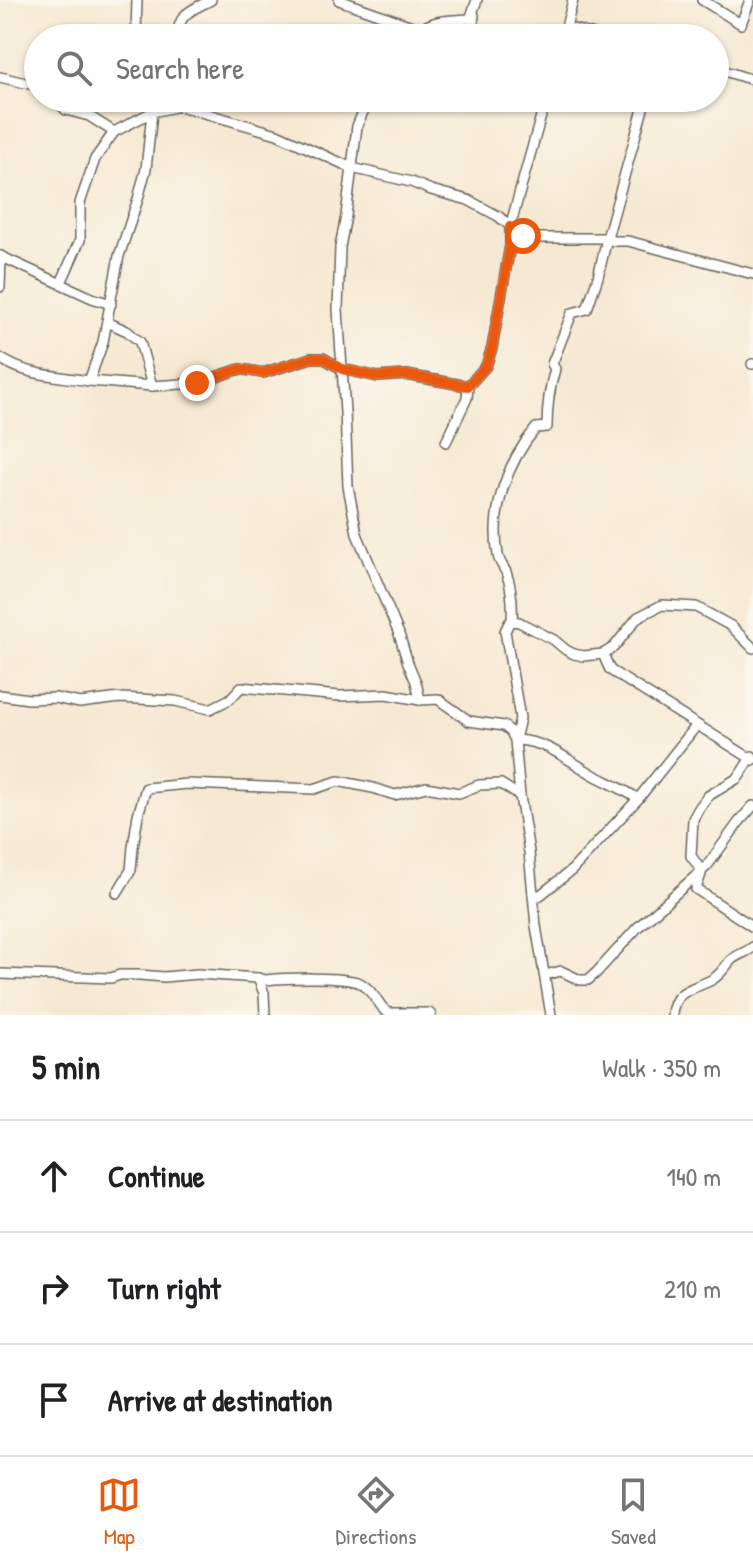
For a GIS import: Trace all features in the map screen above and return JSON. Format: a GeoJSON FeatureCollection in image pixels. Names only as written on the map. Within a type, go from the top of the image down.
{"type":"FeatureCollection","features":[{"type":"Feature","properties":{"kind":"street"},"geometry":{"type":"LineString","coordinates":[[136,24],[137,0]]}},
{"type":"Feature","properties":{"kind":"street"},"geometry":{"type":"LineString","coordinates":[[178,24],[184,15],[211,0]]}},
{"type":"Feature","properties":{"kind":"street"},"geometry":{"type":"LineString","coordinates":[[339,0],[406,24]]}},
{"type":"Feature","properties":{"kind":"street"},"geometry":{"type":"LineString","coordinates":[[428,24],[470,19],[477,0]]}},
{"type":"Feature","properties":{"kind":"street"},"geometry":{"type":"LineString","coordinates":[[473,24],[477,0]]}},
{"type":"Feature","properties":{"kind":"street"},"geometry":{"type":"LineString","coordinates":[[567,24],[573,0]]}},
{"type":"Feature","properties":{"kind":"street"},"geometry":{"type":"LineString","coordinates":[[702,0],[741,24],[750,0]]}},
{"type":"Feature","properties":{"kind":"street"},"geometry":{"type":"LineString","coordinates":[[729,72],[753,80]]}},
{"type":"Feature","properties":{"kind":"street"},"geometry":{"type":"LineString","coordinates":[[0,77],[24,83]]}},
{"type":"Feature","properties":{"kind":"street"},"geometry":{"type":"LineString","coordinates":[[74,112],[89,116],[114,132]]}},
{"type":"Feature","properties":{"kind":"street"},"geometry":{"type":"LineString","coordinates":[[61,283],[80,240],[80,203],[95,159],[114,132],[152,112]]}},
{"type":"Feature","properties":{"kind":"street"},"geometry":{"type":"LineString","coordinates":[[89,381],[103,342],[119,256],[146,169],[152,112]]}},
{"type":"Feature","properties":{"kind":"street"},"geometry":{"type":"LineString","coordinates":[[208,112],[277,134],[352,168],[468,200],[498,216],[523,236],[628,241],[753,274]]}},
{"type":"Feature","properties":{"kind":"street"},"geometry":{"type":"LineString","coordinates":[[363,112],[357,126],[340,247],[338,310],[348,486],[357,534],[399,634],[420,700]]}},
{"type":"Feature","properties":{"kind":"street"},"geometry":{"type":"LineString","coordinates":[[446,442],[467,398],[468,386],[486,366],[492,348],[510,246],[510,227],[542,112]]}},
{"type":"Feature","properties":{"kind":"street"},"geometry":{"type":"LineString","coordinates":[[551,1015],[520,796],[515,740],[520,718],[505,631],[512,621],[513,600],[499,560],[495,531],[501,493],[521,446],[536,428],[547,427],[549,388],[555,369],[552,364],[572,313],[587,309],[642,112]]}},
{"type":"Feature","properties":{"kind":"street"},"geometry":{"type":"LineString","coordinates":[[0,287],[0,256],[111,304]]}},
{"type":"Feature","properties":{"kind":"street"},"geometry":{"type":"LineString","coordinates":[[107,322],[127,331],[140,342],[152,386]]}},
{"type":"Feature","properties":{"kind":"street"},"geometry":{"type":"LineString","coordinates":[[0,358],[13,367],[35,373],[152,386],[197,383],[240,369],[263,373],[311,358],[323,358],[342,369],[378,377],[406,375],[468,386]]}},
{"type":"Feature","properties":{"kind":"street"},"geometry":{"type":"LineString","coordinates":[[512,621],[548,636],[566,650],[583,656],[603,654],[614,647],[638,617],[662,605],[696,607],[731,626],[753,648]]}},
{"type":"Feature","properties":{"kind":"street"},"geometry":{"type":"LineString","coordinates":[[603,654],[610,670],[752,758],[738,778],[708,796],[693,819],[691,856],[702,871]]}},
{"type":"Feature","properties":{"kind":"street"},"geometry":{"type":"LineString","coordinates":[[0,695],[29,699],[55,698],[80,703],[120,698],[175,701],[210,709],[230,699],[241,687],[340,696],[386,694],[420,700],[438,699],[469,721],[504,726],[515,740]]}},
{"type":"Feature","properties":{"kind":"street"},"geometry":{"type":"LineString","coordinates":[[533,893],[539,896],[572,870],[638,799],[697,725]]}},
{"type":"Feature","properties":{"kind":"street"},"geometry":{"type":"LineString","coordinates":[[515,740],[532,741],[564,755],[638,799]]}},
{"type":"Feature","properties":{"kind":"street"},"geometry":{"type":"LineString","coordinates":[[117,893],[131,870],[138,815],[146,788],[187,784],[314,789],[338,781],[395,795],[426,787],[459,793],[479,785],[501,784],[520,796]]}},
{"type":"Feature","properties":{"kind":"street"},"geometry":{"type":"LineString","coordinates":[[545,975],[561,971],[580,980],[588,980],[638,927],[702,871],[753,806]]}},
{"type":"Feature","properties":{"kind":"street"},"geometry":{"type":"LineString","coordinates":[[702,871],[696,889],[753,927]]}},
{"type":"Feature","properties":{"kind":"street"},"geometry":{"type":"LineString","coordinates":[[672,1015],[673,1004],[679,996],[689,988],[712,979],[736,956],[753,947]]}},
{"type":"Feature","properties":{"kind":"street"},"geometry":{"type":"LineString","coordinates":[[0,974],[111,978],[197,974],[266,980],[351,980],[366,987],[389,1013],[431,1015]]}},
{"type":"Feature","properties":{"kind":"street"},"geometry":{"type":"LineString","coordinates":[[258,978],[264,993],[265,1015]]}},
{"type":"Feature","properties":{"kind":"route"},"geometry":{"type":"LineString","coordinates":[[197,383],[240,369],[263,373],[311,358],[323,358],[342,369],[378,377],[406,375],[468,386],[486,366],[492,348],[510,246],[510,227],[523,236]]}}]}
